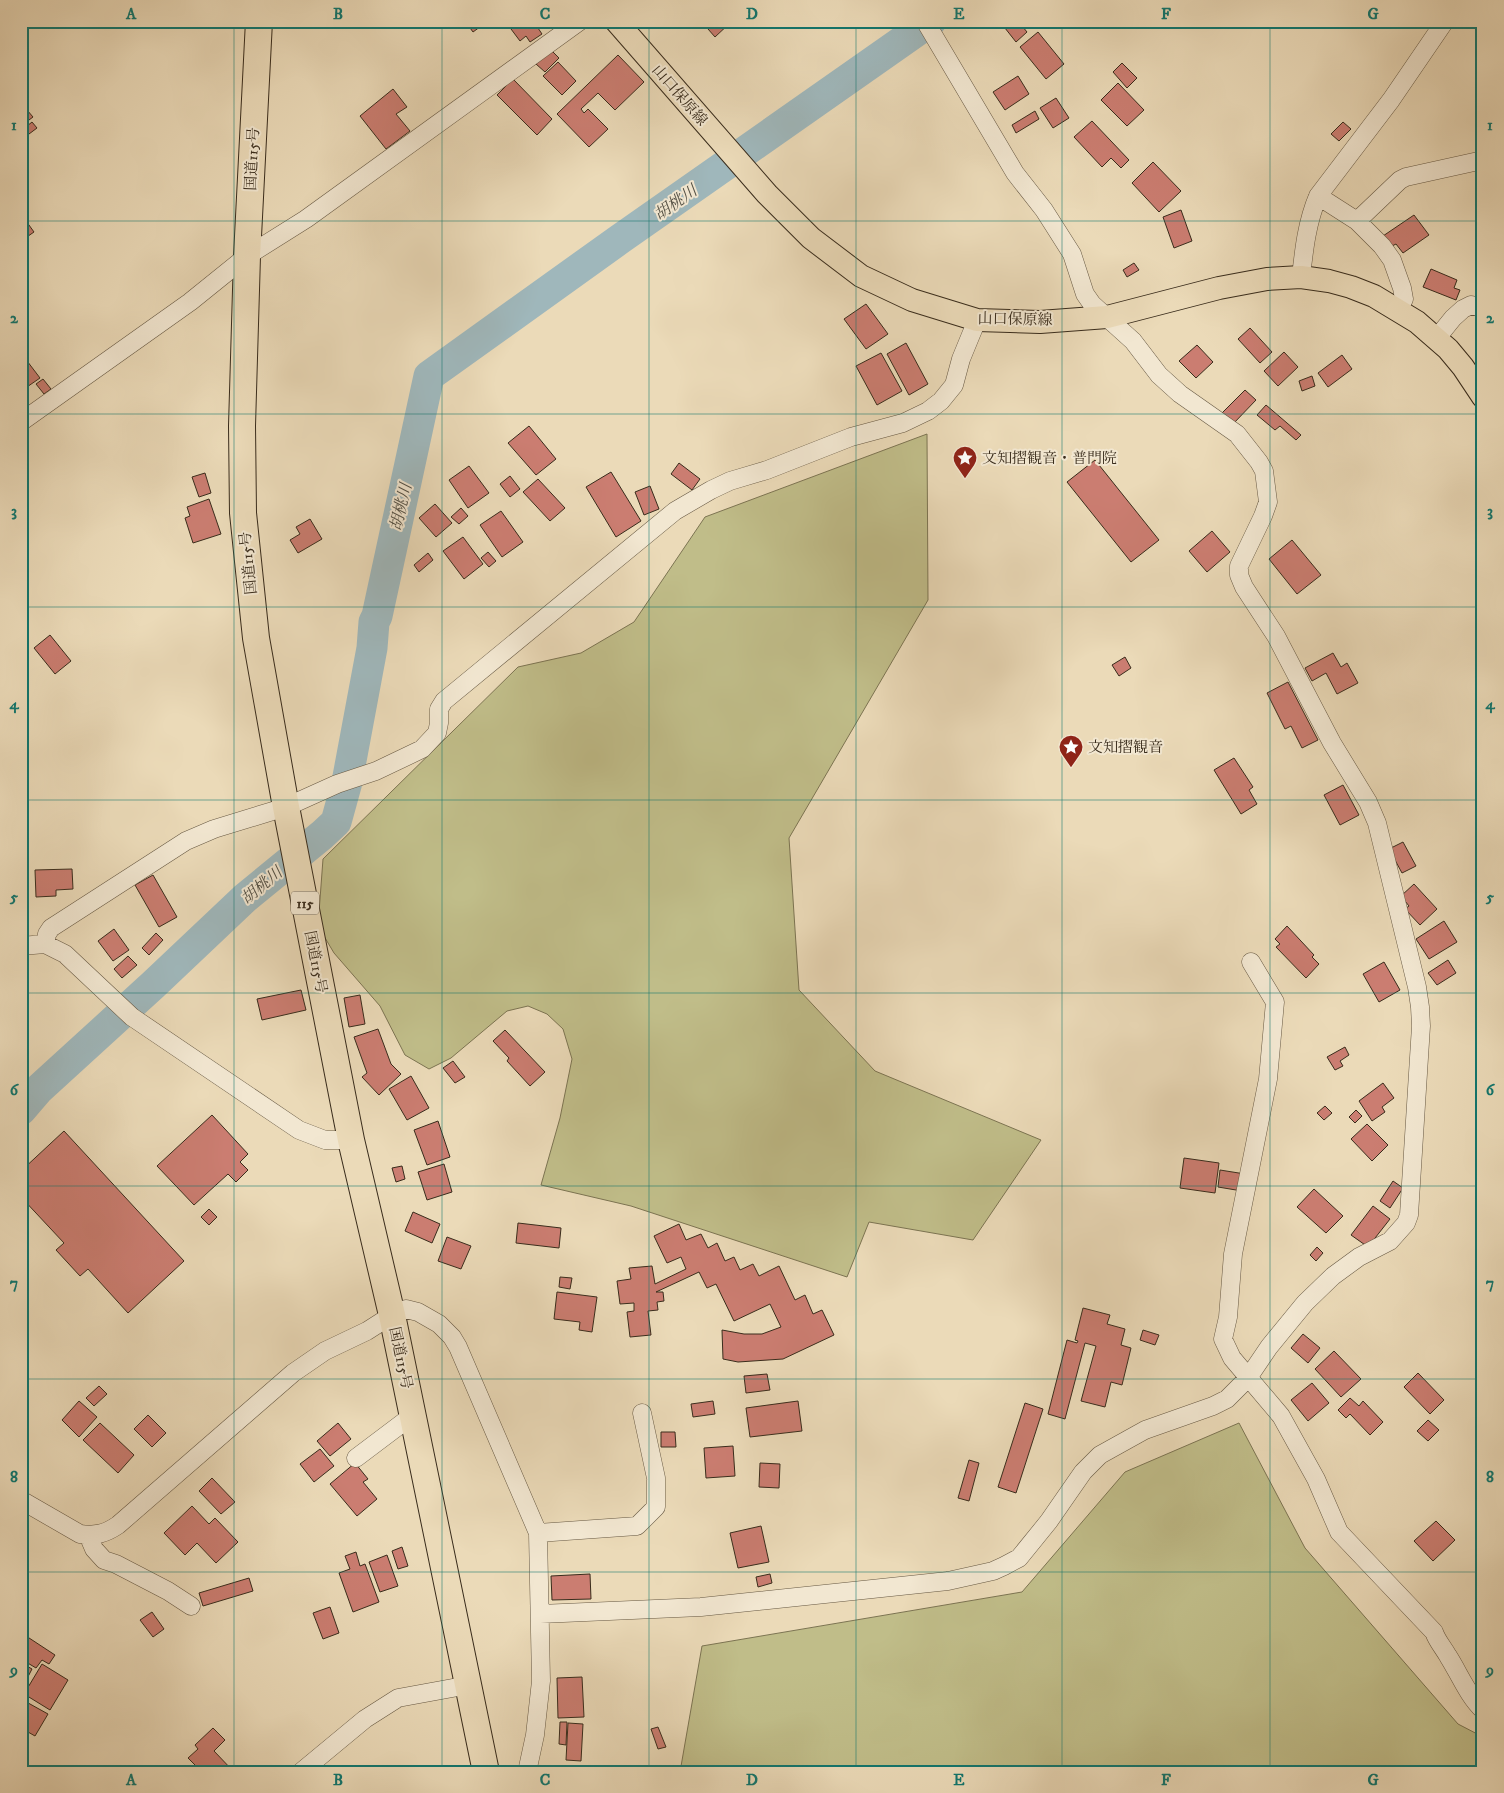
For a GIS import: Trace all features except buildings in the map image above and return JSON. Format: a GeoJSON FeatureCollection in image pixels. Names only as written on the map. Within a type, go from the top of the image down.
{"type":"FeatureCollection","features":[{"type":"Feature","properties":{"kind":"highway","name":"国道115号"},"geometry":{"type":"LineString","coordinates":[[259,21],[247,256],[242,426],[243,513],[256,638],[286,806],[351,1140],[392,1314],[486,1772]]}},
{"type":"Feature","properties":{"kind":"main road","name":"山口保原線"},"geometry":{"type":"LineString","coordinates":[[616,21],[766,194],[811,238],[860,276],[912,300],[977,320],[1040,322],[1107,317],[1219,288],[1267,279],[1302,277],[1328,280],[1374,296],[1417,322],[1463,367],[1483,397]]}},
{"type":"Feature","properties":{"kind":"street"},"geometry":{"type":"LineString","coordinates":[[21,422],[190,302],[247,256],[306,219],[580,21]]}},
{"type":"Feature","properties":{"kind":"street"},"geometry":{"type":"LineString","coordinates":[[540,1614],[701,1607],[948,1581],[992,1571],[1019,1558],[1049,1521],[1082,1472],[1100,1455],[1145,1430],[1213,1406],[1227,1399],[1248,1378],[1269,1347],[1305,1303],[1333,1276],[1359,1257],[1390,1241],[1406,1223],[1409,1215],[1421,1026],[1420,1007],[1377,823],[1276,636],[1244,587],[1239,575],[1239,566],[1268,502],[1264,471],[1237,434],[1180,394],[1159,375],[1132,341],[1092,304],[1085,294],[1072,254],[1044,210],[1015,173],[925,21]]}},
{"type":"Feature","properties":{"kind":"street"},"geometry":{"type":"LineString","coordinates":[[1302,277],[1305,238],[1318,196],[1391,100],[1445,21]]}},
{"type":"Feature","properties":{"kind":"street"},"geometry":{"type":"LineString","coordinates":[[1357,220],[1400,180],[1406,177],[1483,160]]}},
{"type":"Feature","properties":{"kind":"street"},"geometry":{"type":"LineString","coordinates":[[1318,196],[1357,220],[1382,246],[1392,260],[1398,273],[1404,299],[1398,310]]}},
{"type":"Feature","properties":{"kind":"street"},"geometry":{"type":"LineString","coordinates":[[1436,339],[1463,309],[1471,305],[1483,308]]}},
{"type":"Feature","properties":{"kind":"street"},"geometry":{"type":"LineString","coordinates":[[46,944],[51,928],[186,841],[214,829],[286,806],[337,784],[376,771],[422,749],[437,733],[439,709],[444,701],[675,511],[730,481],[767,470],[851,437],[903,423],[928,411],[954,385],[961,359],[977,320]]}},
{"type":"Feature","properties":{"kind":"street"},"geometry":{"type":"LineString","coordinates":[[21,946],[46,944],[65,954],[132,1017],[299,1130],[325,1140],[351,1140]]}},
{"type":"Feature","properties":{"kind":"street"},"geometry":{"type":"LineString","coordinates":[[1251,962],[1275,1002],[1268,1078],[1233,1254],[1228,1317],[1223,1339],[1232,1358],[1281,1416],[1316,1480],[1339,1532],[1434,1632],[1437,1640],[1475,1701],[1483,1710]]}},
{"type":"Feature","properties":{"kind":"street"},"geometry":{"type":"LineString","coordinates":[[21,1500],[80,1534],[105,1533],[118,1525],[293,1373],[326,1351],[367,1331],[392,1314],[406,1309],[418,1312],[439,1324],[452,1337],[458,1347],[538,1533],[541,1681],[535,1735],[527,1772]]}},
{"type":"Feature","properties":{"kind":"street"},"geometry":{"type":"LineString","coordinates":[[538,1533],[637,1526],[656,1507],[656,1478],[642,1413]]}},
{"type":"Feature","properties":{"kind":"street"},"geometry":{"type":"LineString","coordinates":[[356,1458],[413,1415]]}},
{"type":"Feature","properties":{"kind":"street"},"geometry":{"type":"LineString","coordinates":[[88,1535],[94,1549],[104,1560],[116,1564],[168,1591],[192,1606]]}},
{"type":"Feature","properties":{"kind":"street"},"geometry":{"type":"LineString","coordinates":[[301,1772],[365,1719],[398,1698],[469,1685]]}},
{"type":"Feature","properties":{"kind":"shaded area"},"geometry":{"type":"Polygon","coordinates":[[[927,434],[928,600],[789,838],[799,990],[875,1071],[1041,1140],[973,1240],[869,1222],[847,1277],[631,1206],[541,1185],[560,1118],[572,1059],[563,1029],[547,1014],[528,1006],[507,1011],[451,1058],[429,1069],[405,1055],[380,1006],[334,953],[318,926],[323,859],[518,667],[581,653],[634,622],[705,517],[927,434]]]}},
{"type":"Feature","properties":{"kind":"shaded area"},"geometry":{"type":"Polygon","coordinates":[[[1239,1423],[1305,1548],[1458,1724],[1483,1737],[1483,1772],[680,1772],[702,1646],[1022,1592],[1125,1472],[1239,1423]]]}},
{"type":"Feature","properties":{"kind":"waterway","name":"胡桃川"},"geometry":{"type":"LineString","coordinates":[[21,1110],[39,1089],[245,898],[336,822],[347,782],[372,648],[374,622],[377,616],[429,376],[620,239],[931,21]]}},
{"type":"Feature","properties":{"kind":"place","name":"文知摺観音・普門院"},"geometry":{"type":"Point","coordinates":[965,479]}},
{"type":"Feature","properties":{"kind":"place","name":"文知摺観音"},"geometry":{"type":"Point","coordinates":[1071,768]}}]}
